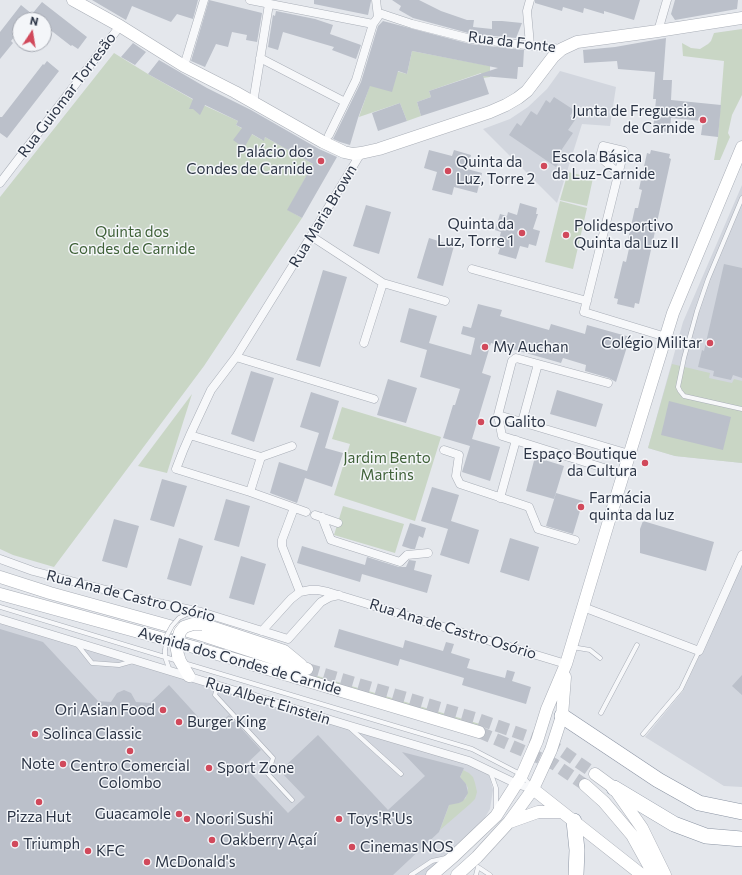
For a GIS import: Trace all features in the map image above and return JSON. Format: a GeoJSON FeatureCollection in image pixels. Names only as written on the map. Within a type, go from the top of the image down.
{"type":"FeatureCollection","features":[{"type":"Feature","properties":{"kind":"highway"},"geometry":{"type":"LineString","coordinates":[[562,716],[658,780],[699,803],[742,812]]}},
{"type":"Feature","properties":{"kind":"highway"},"geometry":{"type":"LineString","coordinates":[[614,788],[674,824],[706,836],[742,839]]}},
{"type":"Feature","properties":{"kind":"highway"},"geometry":{"type":"LineString","coordinates":[[574,821],[578,850],[576,875]]}},
{"type":"Feature","properties":{"kind":"main road"},"geometry":{"type":"LineString","coordinates":[[74,2],[120,26],[184,66],[254,103],[331,147],[344,152],[361,153]]}},
{"type":"Feature","properties":{"kind":"main road","name":"Rua da Fonte"},"geometry":{"type":"LineString","coordinates":[[562,49],[569,45],[584,41],[742,18]]}},
{"type":"Feature","properties":{"kind":"main road","name":"Rua Maria Brown"},"geometry":{"type":"LineString","coordinates":[[361,153],[490,112],[506,105],[527,91],[562,49]]}},
{"type":"Feature","properties":{"kind":"main road"},"geometry":{"type":"LineString","coordinates":[[432,875],[496,816],[519,779],[537,741],[547,709],[572,646],[673,313],[742,147]]}},
{"type":"Feature","properties":{"kind":"main road","name":"Avenida dos Condes de Carnide"},"geometry":{"type":"LineString","coordinates":[[0,578],[202,635],[307,669],[284,651],[202,618]]}},
{"type":"Feature","properties":{"kind":"main road","name":"Avenida dos Condes de Carnide"},"geometry":{"type":"LineString","coordinates":[[0,594],[197,648],[479,732]]}},
{"type":"Feature","properties":{"kind":"main road"},"geometry":{"type":"LineString","coordinates":[[189,676],[179,658],[176,645],[180,632],[184,627],[193,624],[202,618]]}},
{"type":"Feature","properties":{"kind":"main road"},"geometry":{"type":"LineString","coordinates":[[457,875],[477,857],[509,822],[533,789],[550,750],[562,716],[566,664]]}},
{"type":"Feature","properties":{"kind":"main road"},"geometry":{"type":"LineString","coordinates":[[596,774],[614,788],[642,828],[666,875]]}},
{"type":"Feature","properties":{"kind":"main road"},"geometry":{"type":"LineString","coordinates":[[585,785],[604,802],[632,835],[654,875]]}},
{"type":"Feature","properties":{"kind":"main road"},"geometry":{"type":"LineString","coordinates":[[533,789],[642,875]]}},
{"type":"Feature","properties":{"kind":"main road"},"geometry":{"type":"LineString","coordinates":[[509,822],[538,812],[562,812]]}},
{"type":"Feature","properties":{"kind":"street"},"geometry":{"type":"LineString","coordinates":[[184,66],[204,0]]}},
{"type":"Feature","properties":{"kind":"street"},"geometry":{"type":"LineString","coordinates":[[250,0],[269,2],[373,24]]}},
{"type":"Feature","properties":{"kind":"street"},"geometry":{"type":"LineString","coordinates":[[530,0],[527,11],[530,45]]}},
{"type":"Feature","properties":{"kind":"street"},"geometry":{"type":"LineString","coordinates":[[658,31],[667,0]]}},
{"type":"Feature","properties":{"kind":"street"},"geometry":{"type":"LineString","coordinates":[[329,135],[356,80],[373,24],[379,15],[376,1]]}},
{"type":"Feature","properties":{"kind":"street"},"geometry":{"type":"LineString","coordinates":[[254,103],[269,2]]}},
{"type":"Feature","properties":{"kind":"street","name":"Rua da Fonte"},"geometry":{"type":"LineString","coordinates":[[379,15],[471,39],[562,49]]}},
{"type":"Feature","properties":{"kind":"street","name":"Rua Guiomar Torresão"},"geometry":{"type":"LineString","coordinates":[[0,183],[120,26]]}},
{"type":"Feature","properties":{"kind":"street"},"geometry":{"type":"LineString","coordinates":[[260,58],[345,102]]}},
{"type":"Feature","properties":{"kind":"street","name":"Rua Maria Brown"},"geometry":{"type":"LineString","coordinates":[[250,492],[176,469],[211,390],[236,356],[312,236],[361,153]]}},
{"type":"Feature","properties":{"kind":"street"},"geometry":{"type":"LineString","coordinates":[[618,173],[584,312],[666,336]]}},
{"type":"Feature","properties":{"kind":"street"},"geometry":{"type":"LineString","coordinates":[[312,236],[383,283],[445,301]]}},
{"type":"Feature","properties":{"kind":"street"},"geometry":{"type":"LineString","coordinates":[[472,269],[587,301]]}},
{"type":"Feature","properties":{"kind":"street"},"geometry":{"type":"LineString","coordinates":[[364,343],[383,283]]}},
{"type":"Feature","properties":{"kind":"street"},"geometry":{"type":"LineString","coordinates":[[236,356],[374,399]]}},
{"type":"Feature","properties":{"kind":"street"},"geometry":{"type":"LineString","coordinates":[[608,383],[516,358],[512,361],[498,415],[502,436],[623,474]]}},
{"type":"Feature","properties":{"kind":"street"},"geometry":{"type":"LineString","coordinates":[[522,422],[538,364]]}},
{"type":"Feature","properties":{"kind":"street"},"geometry":{"type":"LineString","coordinates":[[498,415],[629,454]]}},
{"type":"Feature","properties":{"kind":"street"},"geometry":{"type":"LineString","coordinates":[[190,435],[261,457],[292,446]]}},
{"type":"Feature","properties":{"kind":"street"},"geometry":{"type":"LineString","coordinates":[[500,498],[516,440]]}},
{"type":"Feature","properties":{"kind":"street"},"geometry":{"type":"LineString","coordinates":[[444,450],[459,455],[456,476],[460,484],[529,507],[538,529],[575,540]]}},
{"type":"Feature","properties":{"kind":"street"},"geometry":{"type":"LineString","coordinates":[[261,457],[250,492],[306,512]]}},
{"type":"Feature","properties":{"kind":"street"},"geometry":{"type":"LineString","coordinates":[[262,631],[291,599],[300,592],[282,546],[282,540],[294,508]]}},
{"type":"Feature","properties":{"kind":"street"},"geometry":{"type":"LineString","coordinates":[[338,523],[318,516],[331,540],[400,562],[407,555],[428,553]]}},
{"type":"Feature","properties":{"kind":"street"},"geometry":{"type":"LineString","coordinates":[[583,607],[699,651],[742,554]]}},
{"type":"Feature","properties":{"kind":"street","name":"Rua Ana de Castro Osório"},"geometry":{"type":"LineString","coordinates":[[0,559],[11,564],[153,602],[202,618],[262,631],[288,639],[321,602],[330,597],[339,595]]}},
{"type":"Feature","properties":{"kind":"street","name":"Rua Ana de Castro Osório"},"geometry":{"type":"LineString","coordinates":[[300,592],[318,590],[339,595],[566,664]]}},
{"type":"Feature","properties":{"kind":"street","name":"Rua Albert Einstein"},"geometry":{"type":"LineString","coordinates":[[0,619],[469,761],[489,771],[519,779],[533,789]]}},
{"type":"Feature","properties":{"kind":"lane"},"geometry":{"type":"LineString","coordinates":[[742,198],[708,279],[697,311],[684,358],[678,387],[684,396],[742,410]]}},
{"type":"Feature","properties":{"kind":"lane"},"geometry":{"type":"LineString","coordinates":[[0,607],[166,657],[179,658],[472,749],[519,779]]}},
{"type":"Feature","properties":{"kind":"lane"},"geometry":{"type":"LineString","coordinates":[[170,671],[165,650],[167,635],[172,626],[179,618],[189,613],[202,618]]}},
{"type":"Feature","properties":{"kind":"lane"},"geometry":{"type":"LineString","coordinates":[[76,642],[92,663],[119,665],[135,660]]}},
{"type":"Feature","properties":{"kind":"lane"},"geometry":{"type":"LineString","coordinates":[[601,713],[637,645]]}},
{"type":"Feature","properties":{"kind":"lane"},"geometry":{"type":"LineString","coordinates":[[572,646],[590,650],[600,658]]}},
{"type":"Feature","properties":{"kind":"lane"},"geometry":{"type":"LineString","coordinates":[[643,734],[681,689],[699,651]]}},
{"type":"Feature","properties":{"kind":"lane"},"geometry":{"type":"LineString","coordinates":[[218,685],[215,696],[273,758],[268,774],[292,800]]}},
{"type":"Feature","properties":{"kind":"lane"},"geometry":{"type":"LineString","coordinates":[[347,725],[400,774]]}},
{"type":"Feature","properties":{"kind":"lane"},"geometry":{"type":"LineString","coordinates":[[489,771],[496,788],[496,816]]}},
{"type":"Feature","properties":{"kind":"lane"},"geometry":{"type":"LineString","coordinates":[[411,875],[432,861],[454,856]]}},
{"type":"Feature","properties":{"kind":"lane"},"geometry":{"type":"LineString","coordinates":[[476,875],[478,867]]}},
{"type":"Feature","properties":{"kind":"lane"},"geometry":{"type":"LineString","coordinates":[[478,867],[483,875]]}},
{"type":"Feature","properties":{"kind":"lane"},"geometry":{"type":"LineString","coordinates":[[478,867],[490,875]]}},
{"type":"Feature","properties":{"kind":"shaded area","name":"Escola Básica da Luz-Carnide"},"geometry":{"type":"Polygon","coordinates":[[[560,71],[616,87],[610,126],[582,124],[557,203],[483,129],[510,119],[528,107],[547,89],[560,71]]]}},
{"type":"Feature","properties":{"kind":"shaded area","name":"Colégio Militar"},"geometry":{"type":"Polygon","coordinates":[[[742,185],[742,463],[675,456],[648,448],[683,322],[742,185]]]}},
{"type":"Feature","properties":{"kind":"shaded area"},"geometry":{"type":"Polygon","coordinates":[[[742,565],[742,787],[724,786],[645,737],[683,691],[742,565]]]}},
{"type":"Feature","properties":{"kind":"shaded area","name":"Centro Comercial Colombo"},"geometry":{"type":"Polygon","coordinates":[[[0,621],[469,762],[489,774],[493,790],[490,809],[483,821],[426,875],[0,875],[0,621]]]}},
{"type":"Feature","properties":{"kind":"green space"},"geometry":{"type":"Polygon","coordinates":[[[742,29],[742,95],[732,115],[728,133],[730,137],[720,160],[714,160],[718,137],[724,61],[683,56],[682,43],[691,48],[700,49],[711,41],[714,33],[742,29]]]}},
{"type":"Feature","properties":{"kind":"green space"},"geometry":{"type":"Polygon","coordinates":[[[412,51],[490,66],[490,77],[483,78],[481,73],[429,91],[431,97],[417,102],[421,116],[407,121],[400,103],[359,117],[370,85],[385,68],[407,74],[412,51]]]}},
{"type":"Feature","properties":{"kind":"green space","name":"Quinta dos Condes de Carnide"},"geometry":{"type":"Polygon","coordinates":[[[114,53],[199,103],[238,121],[236,125],[262,140],[264,140],[265,137],[313,164],[288,210],[302,218],[204,366],[54,567],[13,555],[0,549],[0,197],[114,53]]]}},
{"type":"Feature","properties":{"kind":"green space","name":"Polidesportivo Quinta da Luz II"},"geometry":{"type":"Polygon","coordinates":[[[568,172],[593,178],[587,206],[560,200],[568,172]]]}},
{"type":"Feature","properties":{"kind":"green space","name":"Polidesportivo Quinta da Luz II"},"geometry":{"type":"Polygon","coordinates":[[[560,201],[587,208],[573,269],[545,262],[560,201]]]}},
{"type":"Feature","properties":{"kind":"green space"},"geometry":{"type":"Polygon","coordinates":[[[672,364],[710,373],[709,378],[732,383],[734,379],[742,381],[742,463],[675,456],[648,448],[672,364]]]}},
{"type":"Feature","properties":{"kind":"green space"},"geometry":{"type":"Polygon","coordinates":[[[192,394],[167,473],[138,466],[192,394]]]}},
{"type":"Feature","properties":{"kind":"green space","name":"Jardim Bento Martins"},"geometry":{"type":"Polygon","coordinates":[[[342,407],[441,437],[415,521],[334,495],[350,444],[332,439],[342,407]]]}},
{"type":"Feature","properties":{"kind":"green space"},"geometry":{"type":"Polygon","coordinates":[[[343,506],[404,524],[395,553],[334,535],[343,506]]]}},
{"type":"Feature","properties":{"kind":"green space"},"geometry":{"type":"Polygon","coordinates":[[[304,672],[480,724],[477,733],[301,680],[304,672]]]}},
{"type":"Feature","properties":{"kind":"green space"},"geometry":{"type":"Polygon","coordinates":[[[463,770],[473,777],[477,792],[475,799],[440,830],[450,803],[459,803],[466,798],[468,788],[460,778],[463,770]]]}},
{"type":"Feature","properties":{"kind":"building"},"geometry":{"type":"Polygon","coordinates":[[[92,0],[198,0],[193,19],[177,14],[171,22],[132,6],[126,20],[92,0]]]}},
{"type":"Feature","properties":{"kind":"building"},"geometry":{"type":"Polygon","coordinates":[[[209,0],[262,13],[257,42],[246,40],[247,35],[232,32],[228,47],[216,44],[205,67],[191,61],[209,0]]]}},
{"type":"Feature","properties":{"kind":"building"},"geometry":{"type":"Polygon","coordinates":[[[314,0],[371,1],[368,15],[314,4],[314,0]]]}},
{"type":"Feature","properties":{"kind":"building"},"geometry":{"type":"Polygon","coordinates":[[[392,0],[419,0],[441,11],[467,20],[474,20],[473,27],[492,29],[492,21],[522,23],[516,38],[472,34],[413,18],[399,10],[401,6],[392,0]]]}},
{"type":"Feature","properties":{"kind":"building"},"geometry":{"type":"Polygon","coordinates":[[[535,0],[640,0],[634,20],[604,11],[604,14],[584,8],[583,13],[563,7],[562,11],[535,3],[535,0]]]}},
{"type":"Feature","properties":{"kind":"building"},"geometry":{"type":"Polygon","coordinates":[[[675,0],[738,0],[737,9],[675,20],[671,14],[675,0]]]}},
{"type":"Feature","properties":{"kind":"building"},"geometry":{"type":"Polygon","coordinates":[[[42,2],[87,37],[78,49],[72,45],[71,46],[52,31],[52,12],[34,12],[42,2]]]}},
{"type":"Feature","properties":{"kind":"building"},"geometry":{"type":"Polygon","coordinates":[[[21,5],[30,12],[16,12],[21,5]]]}},
{"type":"Feature","properties":{"kind":"building"},"geometry":{"type":"Polygon","coordinates":[[[276,11],[315,19],[333,25],[330,34],[361,45],[356,59],[332,50],[334,47],[283,32],[278,50],[268,47],[273,15],[275,16],[276,11]]]}},
{"type":"Feature","properties":{"kind":"building"},"geometry":{"type":"Polygon","coordinates":[[[12,17],[12,44],[0,59],[0,32],[12,17]]]}},
{"type":"Feature","properties":{"kind":"building"},"geometry":{"type":"Polygon","coordinates":[[[383,21],[470,44],[524,50],[523,67],[518,67],[517,79],[483,76],[489,94],[421,116],[417,102],[431,97],[429,91],[498,68],[412,51],[407,74],[398,71],[392,92],[370,86],[350,145],[340,142],[333,139],[361,82],[378,26],[383,21]]]}},
{"type":"Feature","properties":{"kind":"building"},"geometry":{"type":"Polygon","coordinates":[[[666,38],[663,80],[672,80],[671,100],[721,105],[718,137],[701,135],[703,121],[671,118],[670,132],[653,131],[656,99],[653,99],[655,72],[618,69],[617,61],[584,63],[583,50],[615,47],[666,38]]]}},
{"type":"Feature","properties":{"kind":"building"},"geometry":{"type":"Polygon","coordinates":[[[133,43],[146,52],[135,65],[121,57],[133,43]]]}},
{"type":"Feature","properties":{"kind":"building"},"geometry":{"type":"Polygon","coordinates":[[[159,60],[207,88],[251,110],[319,149],[337,157],[302,218],[287,210],[313,164],[265,137],[264,141],[252,134],[244,148],[233,140],[242,128],[236,125],[238,121],[205,105],[200,115],[193,109],[189,109],[193,99],[148,74],[159,60]]]}},
{"type":"Feature","properties":{"kind":"building"},"geometry":{"type":"Polygon","coordinates":[[[47,61],[59,71],[7,138],[0,133],[0,117],[2,117],[43,64],[44,65],[47,61]]]}},
{"type":"Feature","properties":{"kind":"building"},"geometry":{"type":"Polygon","coordinates":[[[554,97],[574,110],[570,116],[575,120],[568,130],[573,133],[560,152],[564,155],[556,167],[509,135],[517,123],[521,126],[531,111],[537,115],[546,100],[550,103],[554,97]]]}},
{"type":"Feature","properties":{"kind":"building"},"geometry":{"type":"Polygon","coordinates":[[[400,103],[407,121],[378,131],[372,113],[400,103]]]}},
{"type":"Feature","properties":{"kind":"building","name":"Quinta da Luz, Torre 2"},"geometry":{"type":"Polygon","coordinates":[[[429,150],[452,156],[454,150],[471,155],[467,169],[482,173],[477,193],[454,187],[452,195],[432,190],[437,172],[424,168],[429,150]]]}},
{"type":"Feature","properties":{"kind":"building"},"geometry":{"type":"Polygon","coordinates":[[[651,150],[670,154],[669,158],[671,159],[639,304],[635,303],[634,308],[617,304],[618,299],[614,298],[623,261],[626,262],[630,244],[627,244],[635,208],[638,208],[642,190],[639,189],[647,153],[650,154],[651,150]]]}},
{"type":"Feature","properties":{"kind":"building","name":"Quinta da Luz, Torre 1"},"geometry":{"type":"Polygon","coordinates":[[[520,203],[537,208],[536,214],[538,214],[533,229],[540,231],[536,246],[529,244],[528,248],[520,246],[516,259],[498,254],[500,248],[497,247],[501,232],[495,230],[500,214],[507,216],[508,212],[517,215],[520,203]]]}},
{"type":"Feature","properties":{"kind":"building"},"geometry":{"type":"Polygon","coordinates":[[[366,205],[391,212],[379,254],[353,246],[366,205]]]}},
{"type":"Feature","properties":{"kind":"building"},"geometry":{"type":"Polygon","coordinates":[[[429,238],[454,246],[443,286],[417,278],[429,238]]]}},
{"type":"Feature","properties":{"kind":"building"},"geometry":{"type":"Polygon","coordinates":[[[724,264],[742,268],[742,378],[733,375],[731,380],[713,376],[714,371],[698,367],[702,350],[704,351],[724,264]]]}},
{"type":"Feature","properties":{"kind":"building"},"geometry":{"type":"Polygon","coordinates":[[[323,270],[347,277],[320,367],[296,360],[323,270]]]}},
{"type":"Feature","properties":{"kind":"building"},"geometry":{"type":"Polygon","coordinates":[[[478,304],[502,310],[500,316],[549,330],[551,324],[585,334],[587,325],[630,337],[616,382],[609,378],[585,371],[586,365],[563,358],[561,363],[491,343],[482,373],[491,376],[472,439],[500,447],[490,481],[462,472],[470,446],[443,438],[453,405],[455,405],[460,389],[420,377],[427,350],[400,342],[409,308],[437,316],[429,343],[471,355],[475,338],[461,334],[463,326],[471,328],[478,304]]]}},
{"type":"Feature","properties":{"kind":"building"},"geometry":{"type":"Polygon","coordinates":[[[251,371],[274,378],[254,442],[231,434],[251,371]]]}},
{"type":"Feature","properties":{"kind":"building"},"geometry":{"type":"Polygon","coordinates":[[[388,379],[417,388],[406,423],[377,415],[388,379]]]}},
{"type":"Feature","properties":{"kind":"building"},"geometry":{"type":"Polygon","coordinates":[[[557,390],[603,404],[596,427],[550,414],[557,390]]]}},
{"type":"Feature","properties":{"kind":"building"},"geometry":{"type":"Polygon","coordinates":[[[311,392],[339,401],[325,448],[343,453],[332,487],[305,478],[297,503],[270,493],[279,462],[307,471],[319,433],[300,427],[311,392]]]}},
{"type":"Feature","properties":{"kind":"building"},"geometry":{"type":"Polygon","coordinates":[[[669,401],[731,417],[723,450],[661,435],[669,401]]]}},
{"type":"Feature","properties":{"kind":"building"},"geometry":{"type":"Polygon","coordinates":[[[535,457],[564,466],[554,499],[526,491],[535,457]]]}},
{"type":"Feature","properties":{"kind":"building"},"geometry":{"type":"Polygon","coordinates":[[[162,479],[187,486],[174,527],[150,520],[162,479]]]}},
{"type":"Feature","properties":{"kind":"building"},"geometry":{"type":"Polygon","coordinates":[[[432,487],[459,495],[451,521],[479,530],[469,564],[440,555],[448,529],[421,521],[432,487]]]}},
{"type":"Feature","properties":{"kind":"building"},"geometry":{"type":"Polygon","coordinates":[[[556,493],[583,501],[573,534],[546,526],[556,493]]]}},
{"type":"Feature","properties":{"kind":"building"},"geometry":{"type":"Polygon","coordinates":[[[226,499],[250,506],[239,547],[214,540],[226,499]]]}},
{"type":"Feature","properties":{"kind":"building"},"geometry":{"type":"Polygon","coordinates":[[[114,519],[139,526],[127,568],[102,561],[114,519]]]}},
{"type":"Feature","properties":{"kind":"building"},"geometry":{"type":"Polygon","coordinates":[[[643,521],[714,542],[706,571],[640,553],[640,529],[643,521]]]}},
{"type":"Feature","properties":{"kind":"building"},"geometry":{"type":"Polygon","coordinates":[[[410,523],[426,528],[423,538],[419,536],[415,549],[402,546],[410,523]]]}},
{"type":"Feature","properties":{"kind":"building"},"geometry":{"type":"Polygon","coordinates":[[[179,538],[203,546],[191,586],[167,579],[179,538]]]}},
{"type":"Feature","properties":{"kind":"building"},"geometry":{"type":"Polygon","coordinates":[[[510,538],[539,547],[529,581],[500,572],[510,538]]]}},
{"type":"Feature","properties":{"kind":"building"},"geometry":{"type":"Polygon","coordinates":[[[302,546],[365,565],[367,557],[399,567],[406,567],[409,560],[416,561],[414,570],[432,575],[427,593],[362,574],[360,582],[297,563],[302,546]]]}},
{"type":"Feature","properties":{"kind":"building"},"geometry":{"type":"Polygon","coordinates":[[[241,556],[266,564],[254,605],[229,598],[241,556]]]}},
{"type":"Feature","properties":{"kind":"building","name":"Centro Comercial Colombo"},"geometry":{"type":"Polygon","coordinates":[[[0,629],[43,642],[98,701],[111,702],[117,693],[124,690],[131,693],[136,702],[150,703],[169,685],[211,731],[229,715],[261,750],[244,766],[288,813],[305,797],[280,771],[318,735],[388,810],[425,776],[402,752],[464,768],[460,777],[466,784],[468,793],[463,801],[449,805],[439,832],[393,875],[0,875],[0,629]]]}},
{"type":"Feature","properties":{"kind":"building"},"geometry":{"type":"Polygon","coordinates":[[[339,629],[403,648],[405,640],[443,651],[446,642],[454,644],[451,653],[470,659],[467,668],[505,678],[507,670],[515,672],[512,681],[531,687],[526,704],[462,685],[464,678],[400,659],[398,666],[334,647],[339,629]]]}},
{"type":"Feature","properties":{"kind":"building"},"geometry":{"type":"Polygon","coordinates":[[[742,675],[742,695],[732,686],[742,675]]]}},
{"type":"Feature","properties":{"kind":"tunnel"},"geometry":{"type":"LineString","coordinates":[[307,669],[478,719],[544,742],[562,751],[595,774]]}},
{"type":"Feature","properties":{"kind":"tunnel"},"geometry":{"type":"LineString","coordinates":[[479,732],[554,764],[585,785]]}},
{"type":"Feature","properties":{"kind":"place","name":"Junta de Freguesia de Carnide"},"geometry":{"type":"Point","coordinates":[703,120]}},
{"type":"Feature","properties":{"kind":"place","name":"Palácio dos Condes de Carnide"},"geometry":{"type":"Point","coordinates":[321,161]}},
{"type":"Feature","properties":{"kind":"place","name":"Escola Básica da Luz-Carnide"},"geometry":{"type":"Point","coordinates":[544,166]}},
{"type":"Feature","properties":{"kind":"place","name":"Quinta da Luz, Torre 2"},"geometry":{"type":"Point","coordinates":[448,171]}},
{"type":"Feature","properties":{"kind":"place","name":"Quinta da Luz, Torre 1"},"geometry":{"type":"Point","coordinates":[522,233]}},
{"type":"Feature","properties":{"kind":"place","name":"Polidesportivo Quinta da Luz II"},"geometry":{"type":"Point","coordinates":[566,235]}},
{"type":"Feature","properties":{"kind":"place","name":"Colégio Militar"},"geometry":{"type":"Point","coordinates":[710,343]}},
{"type":"Feature","properties":{"kind":"place","name":"My Auchan"},"geometry":{"type":"Point","coordinates":[485,347]}},
{"type":"Feature","properties":{"kind":"place","name":"O Galito"},"geometry":{"type":"Point","coordinates":[481,422]}},
{"type":"Feature","properties":{"kind":"place","name":"Espaço Boutique da Cultura"},"geometry":{"type":"Point","coordinates":[645,463]}},
{"type":"Feature","properties":{"kind":"place","name":"Farmácia quinta da luz"},"geometry":{"type":"Point","coordinates":[581,507]}},
{"type":"Feature","properties":{"kind":"place","name":"Ori Asian Food"},"geometry":{"type":"Point","coordinates":[163,710]}},
{"type":"Feature","properties":{"kind":"place","name":"Burger King"},"geometry":{"type":"Point","coordinates":[179,722]}},
{"type":"Feature","properties":{"kind":"place","name":"Solinca Classic"},"geometry":{"type":"Point","coordinates":[35,734]}},
{"type":"Feature","properties":{"kind":"place","name":"Centro Comercial Colombo"},"geometry":{"type":"Point","coordinates":[130,751]}},
{"type":"Feature","properties":{"kind":"place","name":"Note"},"geometry":{"type":"Point","coordinates":[63,764]}},
{"type":"Feature","properties":{"kind":"place","name":"Sport Zone"},"geometry":{"type":"Point","coordinates":[209,768]}},
{"type":"Feature","properties":{"kind":"place","name":"Pizza Hut"},"geometry":{"type":"Point","coordinates":[39,802]}},
{"type":"Feature","properties":{"kind":"place","name":"Guacamole"},"geometry":{"type":"Point","coordinates":[179,814]}},
{"type":"Feature","properties":{"kind":"place","name":"Noori Sushi"},"geometry":{"type":"Point","coordinates":[187,819]}},
{"type":"Feature","properties":{"kind":"place","name":"Toys'R'Us"},"geometry":{"type":"Point","coordinates":[339,819]}},
{"type":"Feature","properties":{"kind":"place","name":"Oakberry Açaí"},"geometry":{"type":"Point","coordinates":[212,840]}},
{"type":"Feature","properties":{"kind":"place","name":"Triumph"},"geometry":{"type":"Point","coordinates":[15,844]}},
{"type":"Feature","properties":{"kind":"place","name":"Cinemas NOS"},"geometry":{"type":"Point","coordinates":[352,847]}},
{"type":"Feature","properties":{"kind":"place","name":"KFC"},"geometry":{"type":"Point","coordinates":[88,851]}},
{"type":"Feature","properties":{"kind":"place","name":"McDonald's"},"geometry":{"type":"Point","coordinates":[147,862]}}]}
